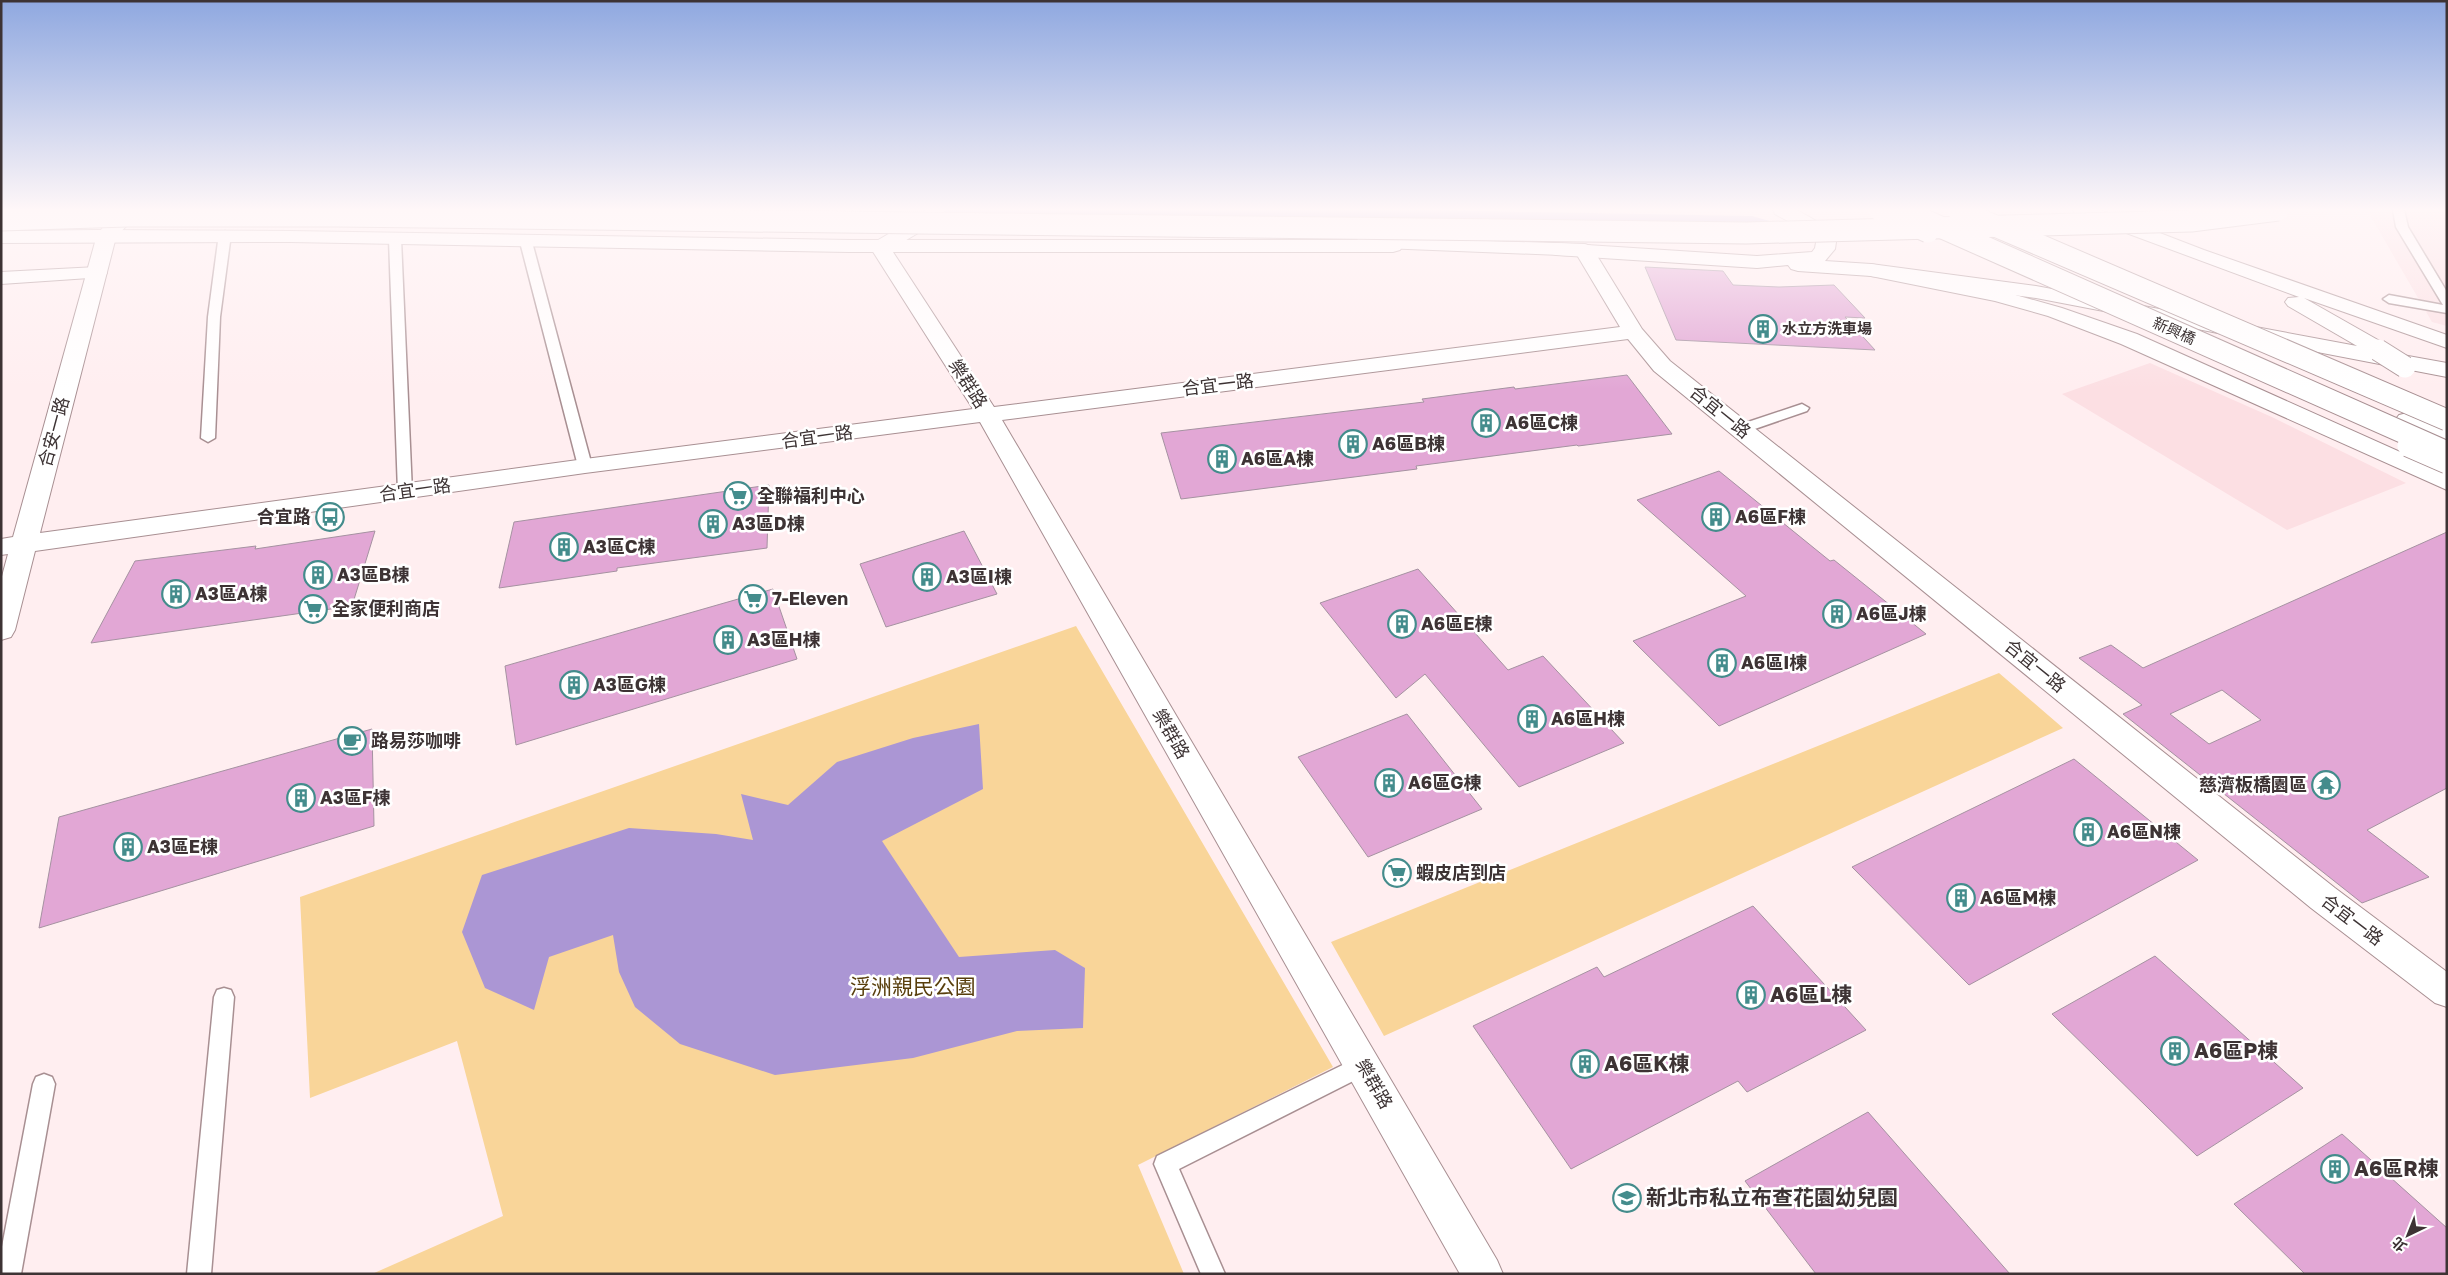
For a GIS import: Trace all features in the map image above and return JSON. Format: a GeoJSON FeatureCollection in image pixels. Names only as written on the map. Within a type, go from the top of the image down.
{"type":"FeatureCollection","features":[{"type":"Feature","properties":{"kind":"main road","name":"樂群路"},"geometry":{"type":"LineString","coordinates":[[894,270],[987,414],[1483,1274]]}},
{"type":"Feature","properties":{"kind":"main road","name":"合宜一路"},"geometry":{"type":"LineString","coordinates":[[1596,270],[1633,332],[1662,366],[2323,898],[2447,992]]}},
{"type":"Feature","properties":{"kind":"main road"},"geometry":{"type":"LineString","coordinates":[[1864,270],[2036,292],[2447,370]]}},
{"type":"Feature","properties":{"kind":"main road"},"geometry":{"type":"LineString","coordinates":[[1871,270],[1998,296],[2055,312],[2129,339],[2447,482]]}},
{"type":"Feature","properties":{"kind":"main road"},"geometry":{"type":"LineString","coordinates":[[2013,270],[2447,463]]}},
{"type":"Feature","properties":{"kind":"main road","name":"新興橋"},"geometry":{"type":"LineString","coordinates":[[2036,270],[2447,452]]}},
{"type":"Feature","properties":{"kind":"main road","name":"新興橋"},"geometry":{"type":"LineString","coordinates":[[2061,270],[2447,438]]}},
{"type":"Feature","properties":{"kind":"main road"},"geometry":{"type":"LineString","coordinates":[[2097,270],[2447,420]]}},
{"type":"Feature","properties":{"kind":"main road"},"geometry":{"type":"LineString","coordinates":[[2229,270],[2276,292],[2447,391]]}},
{"type":"Feature","properties":{"kind":"main road"},"geometry":{"type":"LineString","coordinates":[[2241,270],[2447,342]]}},
{"type":"Feature","properties":{"kind":"main road"},"geometry":{"type":"LineString","coordinates":[[2275,270],[2447,331]]}},
{"type":"Feature","properties":{"kind":"main road"},"geometry":{"type":"LineString","coordinates":[[1,278],[97,272]]}},
{"type":"Feature","properties":{"kind":"main road","name":"合安一路"},"geometry":{"type":"LineString","coordinates":[[1,630],[13,545],[97,272]]}},
{"type":"Feature","properties":{"kind":"main road","name":"合宜一路"},"geometry":{"type":"LineString","coordinates":[[13,545],[584,466],[1633,332]]}},
{"type":"Feature","properties":{"kind":"lane"},"geometry":{"type":"LineString","coordinates":[[208,438],[214,317],[220,270]]}},
{"type":"Feature","properties":{"kind":"lane"},"geometry":{"type":"LineString","coordinates":[[396,270],[405,492]]}},
{"type":"Feature","properties":{"kind":"lane"},"geometry":{"type":"LineString","coordinates":[[533,270],[584,466]]}},
{"type":"Feature","properties":{"kind":"lane"},"geometry":{"type":"LineString","coordinates":[[2428,270],[2447,302]]}},
{"type":"Feature","properties":{"kind":"lane"},"geometry":{"type":"LineString","coordinates":[[2389,299],[2447,309]]}},
{"type":"Feature","properties":{"kind":"lane"},"geometry":{"type":"LineString","coordinates":[[1741,429],[1802,408]]}},
{"type":"Feature","properties":{"kind":"lane"},"geometry":{"type":"LineString","coordinates":[[199,1274],[224,997]]}},
{"type":"Feature","properties":{"kind":"lane"},"geometry":{"type":"LineString","coordinates":[[1213,1274],[1165,1164],[1363,1065]]}},
{"type":"Feature","properties":{"kind":"lane"},"geometry":{"type":"LineString","coordinates":[[9,1274],[44,1084]]}},
{"type":"Feature","properties":{"kind":"shaded area"},"geometry":{"type":"Polygon","coordinates":[[[2402,270],[2447,270],[2447,326],[2432,322],[2402,270]]]}},
{"type":"Feature","properties":{"kind":"shaded area"},"geometry":{"type":"Polygon","coordinates":[[[2150,363],[2274,418],[2406,483],[2287,530],[2062,394],[2150,363]]]}},
{"type":"Feature","properties":{"kind":"shaded area"},"geometry":{"type":"Polygon","coordinates":[[[979,724],[983,789],[882,841],[959,957],[1055,950],[1085,968],[1083,1028],[1017,1031],[913,1058],[775,1075],[680,1044],[635,1007],[619,972],[613,935],[549,957],[534,1010],[485,988],[462,932],[482,875],[629,828],[716,834],[753,840],[741,794],[788,805],[837,762],[913,738],[979,724]]]}},
{"type":"Feature","properties":{"kind":"green space","name":"浮洲親民公園"},"geometry":{"type":"Polygon","coordinates":[[[1076,626],[1333,1067],[1138,1165],[1184,1274],[372,1274],[503,1216],[457,1041],[310,1098],[300,897],[1076,626]]]}},
{"type":"Feature","properties":{"kind":"green space"},"geometry":{"type":"Polygon","coordinates":[[[1999,673],[2063,728],[1384,1036],[1331,942],[1999,673]]]}},
{"type":"Feature","properties":{"kind":"building"},"geometry":{"type":"Polygon","coordinates":[[[1646,270],[1723,271],[1733,285],[1779,287],[1834,285],[1865,318],[1845,317],[1875,350],[1676,340],[1646,270]]]}},
{"type":"Feature","properties":{"kind":"building"},"geometry":{"type":"Polygon","coordinates":[[[1627,375],[1672,434],[1416,466],[1417,469],[1181,499],[1161,433],[1424,402],[1422,399],[1514,387],[1515,389],[1627,375]]]}},
{"type":"Feature","properties":{"kind":"building"},"geometry":{"type":"Polygon","coordinates":[[[1719,471],[1830,561],[1834,560],[1926,634],[1719,726],[1633,641],[1746,596],[1637,500],[1719,471]]]}},
{"type":"Feature","properties":{"kind":"building"},"geometry":{"type":"Polygon","coordinates":[[[769,485],[767,548],[617,568],[617,571],[499,588],[514,522],[769,485]]]}},
{"type":"Feature","properties":{"kind":"building"},"geometry":{"type":"Polygon","coordinates":[[[375,531],[352,606],[91,643],[135,561],[256,546],[255,549],[375,531]]]}},
{"type":"Feature","properties":{"kind":"building","name":"A3區I棟"},"geometry":{"type":"Polygon","coordinates":[[[964,531],[997,594],[886,627],[860,564],[964,531]]]}},
{"type":"Feature","properties":{"kind":"building","name":"慈濟板橋園區"},"geometry":{"type":"Polygon","coordinates":[[[2447,532],[2447,788],[2367,830],[2429,877],[2362,903],[2123,714],[2142,705],[2079,658],[2111,645],[2143,668],[2447,532]],[[2222,690],[2170,714],[2209,744],[2261,720],[2222,690]]]}},
{"type":"Feature","properties":{"kind":"building"},"geometry":{"type":"Polygon","coordinates":[[[1418,569],[1508,670],[1543,656],[1624,743],[1519,787],[1425,674],[1396,698],[1320,603],[1418,569]]]}},
{"type":"Feature","properties":{"kind":"building"},"geometry":{"type":"Polygon","coordinates":[[[773,589],[797,659],[516,745],[505,666],[773,589]]]}},
{"type":"Feature","properties":{"kind":"building","name":"A6區G棟"},"geometry":{"type":"Polygon","coordinates":[[[1407,714],[1482,809],[1368,857],[1298,757],[1407,714]]]}},
{"type":"Feature","properties":{"kind":"building"},"geometry":{"type":"Polygon","coordinates":[[[372,729],[374,826],[39,928],[59,817],[372,729]]]}},
{"type":"Feature","properties":{"kind":"building"},"geometry":{"type":"Polygon","coordinates":[[[2074,759],[2198,860],[1969,985],[1852,867],[2074,759]]]}},
{"type":"Feature","properties":{"kind":"building"},"geometry":{"type":"Polygon","coordinates":[[[1753,906],[1866,1030],[1747,1092],[1738,1081],[1571,1169],[1473,1026],[1597,967],[1604,977],[1753,906]]]}},
{"type":"Feature","properties":{"kind":"building","name":"A6區P棟"},"geometry":{"type":"Polygon","coordinates":[[[2155,956],[2303,1088],[2197,1156],[2052,1014],[2155,956]]]}},
{"type":"Feature","properties":{"kind":"building"},"geometry":{"type":"Polygon","coordinates":[[[1868,1112],[2010,1274],[1816,1274],[1745,1181],[1868,1112]]]}},
{"type":"Feature","properties":{"kind":"building","name":"A6區R棟"},"geometry":{"type":"Polygon","coordinates":[[[2342,1134],[2447,1228],[2447,1274],[2305,1274],[2234,1204],[2342,1134]]]}},
{"type":"Feature","properties":{"kind":"place","name":"水立方洗車場"},"geometry":{"type":"Point","coordinates":[1763,329]}},
{"type":"Feature","properties":{"kind":"place","name":"A6區C棟"},"geometry":{"type":"Point","coordinates":[1486,423]}},
{"type":"Feature","properties":{"kind":"place","name":"A6區B棟"},"geometry":{"type":"Point","coordinates":[1353,444]}},
{"type":"Feature","properties":{"kind":"place","name":"A6區A棟"},"geometry":{"type":"Point","coordinates":[1222,459]}},
{"type":"Feature","properties":{"kind":"place","name":"全聯福利中心"},"geometry":{"type":"Point","coordinates":[738,496]}},
{"type":"Feature","properties":{"kind":"place","name":"合宜路"},"geometry":{"type":"Point","coordinates":[330,517]}},
{"type":"Feature","properties":{"kind":"place","name":"A6區F棟"},"geometry":{"type":"Point","coordinates":[1716,517]}},
{"type":"Feature","properties":{"kind":"place","name":"A3區D棟"},"geometry":{"type":"Point","coordinates":[713,524]}},
{"type":"Feature","properties":{"kind":"place","name":"A3區C棟"},"geometry":{"type":"Point","coordinates":[564,547]}},
{"type":"Feature","properties":{"kind":"place","name":"A3區B棟"},"geometry":{"type":"Point","coordinates":[318,575]}},
{"type":"Feature","properties":{"kind":"place","name":"A3區I棟"},"geometry":{"type":"Point","coordinates":[927,577]}},
{"type":"Feature","properties":{"kind":"place","name":"A3區A棟"},"geometry":{"type":"Point","coordinates":[176,594]}},
{"type":"Feature","properties":{"kind":"place","name":"7-Eleven"},"geometry":{"type":"Point","coordinates":[753,599]}},
{"type":"Feature","properties":{"kind":"place","name":"全家便利商店"},"geometry":{"type":"Point","coordinates":[313,609]}},
{"type":"Feature","properties":{"kind":"place","name":"A6區J棟"},"geometry":{"type":"Point","coordinates":[1837,614]}},
{"type":"Feature","properties":{"kind":"place","name":"A6區E棟"},"geometry":{"type":"Point","coordinates":[1402,624]}},
{"type":"Feature","properties":{"kind":"place","name":"A3區H棟"},"geometry":{"type":"Point","coordinates":[728,640]}},
{"type":"Feature","properties":{"kind":"place","name":"A6區I棟"},"geometry":{"type":"Point","coordinates":[1722,663]}},
{"type":"Feature","properties":{"kind":"place","name":"A3區G棟"},"geometry":{"type":"Point","coordinates":[574,685]}},
{"type":"Feature","properties":{"kind":"place","name":"A6區H棟"},"geometry":{"type":"Point","coordinates":[1532,719]}},
{"type":"Feature","properties":{"kind":"place","name":"路易莎咖啡"},"geometry":{"type":"Point","coordinates":[352,741]}},
{"type":"Feature","properties":{"kind":"place","name":"A6區G棟"},"geometry":{"type":"Point","coordinates":[1389,783]}},
{"type":"Feature","properties":{"kind":"place","name":"慈濟板橋園區"},"geometry":{"type":"Point","coordinates":[2326,785]}},
{"type":"Feature","properties":{"kind":"place","name":"A3區F棟"},"geometry":{"type":"Point","coordinates":[301,798]}},
{"type":"Feature","properties":{"kind":"place","name":"A6區N棟"},"geometry":{"type":"Point","coordinates":[2088,832]}},
{"type":"Feature","properties":{"kind":"place","name":"A3區E棟"},"geometry":{"type":"Point","coordinates":[128,847]}},
{"type":"Feature","properties":{"kind":"place","name":"蝦皮店到店"},"geometry":{"type":"Point","coordinates":[1397,873]}},
{"type":"Feature","properties":{"kind":"place","name":"A6區M棟"},"geometry":{"type":"Point","coordinates":[1961,898]}},
{"type":"Feature","properties":{"kind":"place","name":"A6區L棟"},"geometry":{"type":"Point","coordinates":[1751,995]}},
{"type":"Feature","properties":{"kind":"place","name":"A6區P棟"},"geometry":{"type":"Point","coordinates":[2175,1051]}},
{"type":"Feature","properties":{"kind":"place","name":"A6區K棟"},"geometry":{"type":"Point","coordinates":[1585,1064]}},
{"type":"Feature","properties":{"kind":"place","name":"A6區R棟"},"geometry":{"type":"Point","coordinates":[2335,1169]}},
{"type":"Feature","properties":{"kind":"place","name":"新北市私立布查花園幼兒園"},"geometry":{"type":"Point","coordinates":[1627,1198]}}]}
